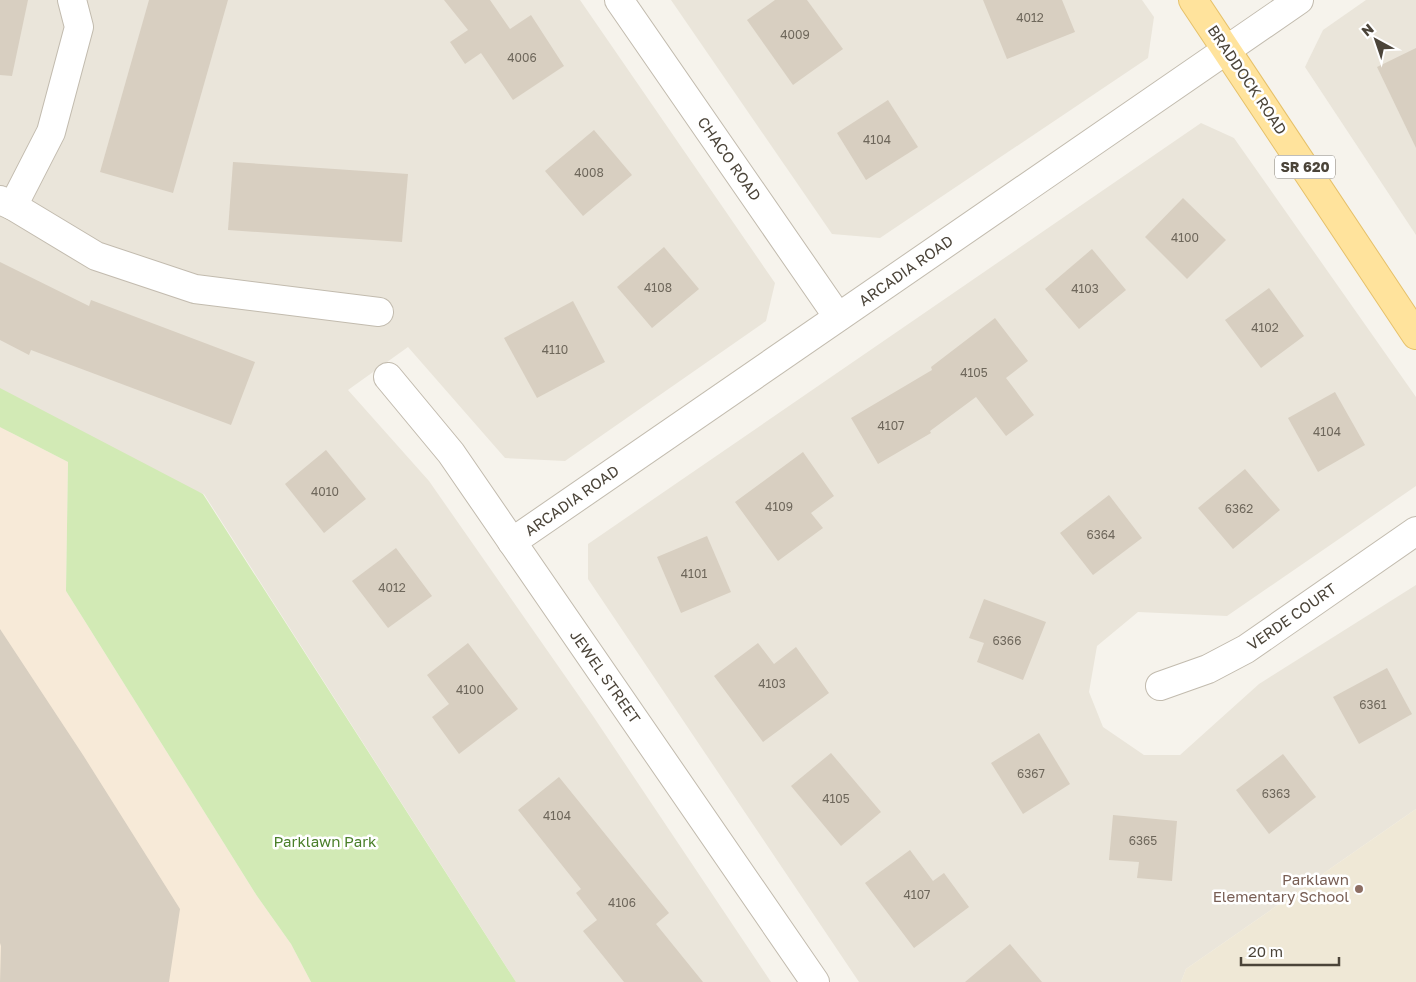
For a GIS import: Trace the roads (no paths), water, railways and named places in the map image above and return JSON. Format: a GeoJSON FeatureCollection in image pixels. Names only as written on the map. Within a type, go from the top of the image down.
{"type":"FeatureCollection","features":[{"type":"Feature","properties":{"kind":"main road","name":"BRADDOCK ROAD"},"geometry":{"type":"LineString","coordinates":[[1193,0],[1416,335]]}},
{"type":"Feature","properties":{"kind":"street"},"geometry":{"type":"LineString","coordinates":[[72,0],[79,27],[51,132],[7,203],[96,256],[195,289],[379,312]]}},
{"type":"Feature","properties":{"kind":"street","name":"CHACO ROAD"},"geometry":{"type":"LineString","coordinates":[[620,0],[838,318]]}},
{"type":"Feature","properties":{"kind":"street","name":"ARCADIA ROAD"},"geometry":{"type":"LineString","coordinates":[[512,542],[1299,0]]}},
{"type":"Feature","properties":{"kind":"street","name":"JEWEL STREET"},"geometry":{"type":"LineString","coordinates":[[388,376],[451,454],[815,982]]}},
{"type":"Feature","properties":{"kind":"street","name":"VERDE COURT"},"geometry":{"type":"LineString","coordinates":[[1160,686],[1208,670],[1246,649],[1416,531]]}},
{"type":"Feature","properties":{"kind":"place","name":"Parklawn Elementary School"},"geometry":{"type":"Point","coordinates":[1359,889]}},
{"type":"Feature","properties":{"kind":"park label","name":"Parklawn Park"},"geometry":{"type":"Point","coordinates":[325,842]}}]}
